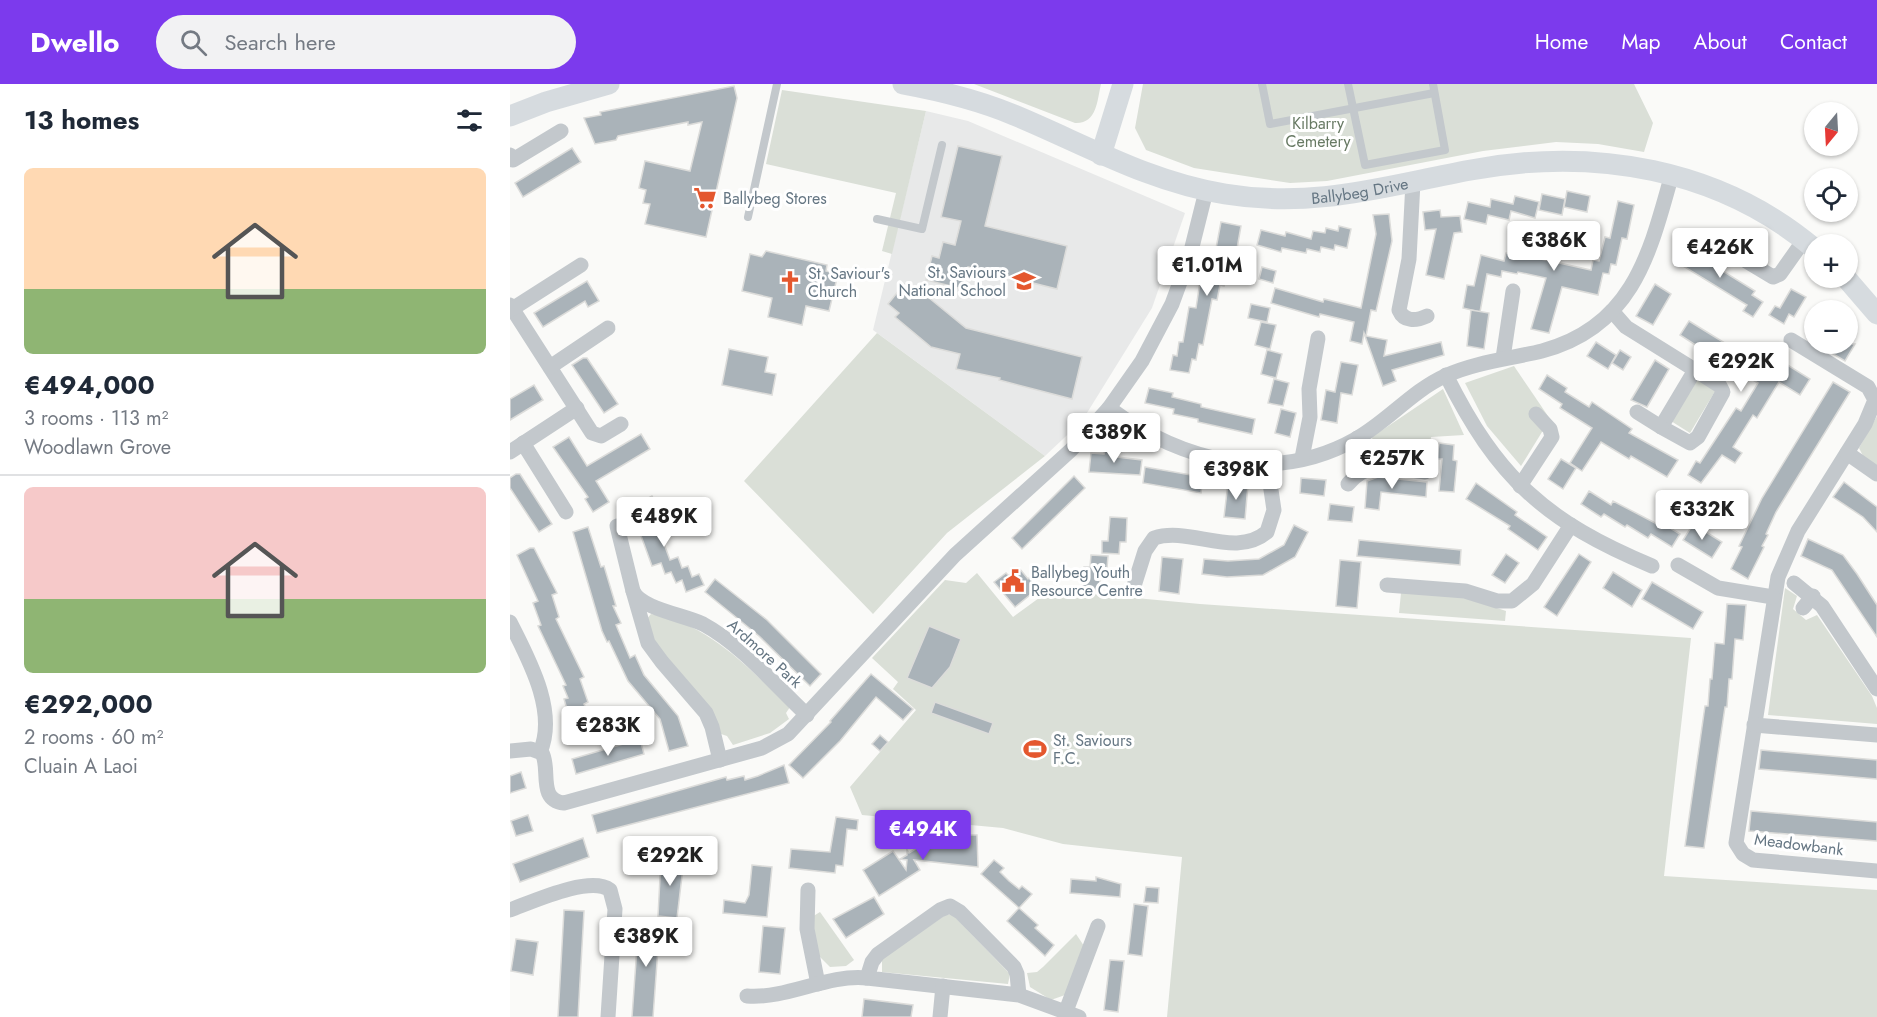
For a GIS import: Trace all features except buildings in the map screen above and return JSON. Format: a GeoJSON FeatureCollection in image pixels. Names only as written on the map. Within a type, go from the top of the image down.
{"type":"FeatureCollection","features":[{"type":"Feature","properties":{"kind":"street"},"geometry":{"type":"LineString","coordinates":[[510,116],[546,102],[609,84]]}},
{"type":"Feature","properties":{"kind":"street","name":"Ballybeg Drive"},"geometry":{"type":"LineString","coordinates":[[903,84],[948,93],[991,106],[1157,178],[1206,191],[1265,199],[1307,200],[1485,167],[1556,160],[1614,163],[1672,174],[1749,204],[1804,240]]}},
{"type":"Feature","properties":{"kind":"street"},"geometry":{"type":"LineString","coordinates":[[1101,155],[1123,84]]}},
{"type":"Feature","properties":{"kind":"street"},"geometry":{"type":"LineString","coordinates":[[510,155],[513,160],[561,131]]}},
{"type":"Feature","properties":{"kind":"street"},"geometry":{"type":"LineString","coordinates":[[1109,408],[1152,436],[1195,454],[1231,462],[1267,463],[1302,458],[1357,438],[1418,392],[1446,375],[1558,345],[1583,332],[1612,311],[1633,284],[1647,259],[1661,220],[1672,174]]}},
{"type":"Feature","properties":{"kind":"street"},"geometry":{"type":"LineString","coordinates":[[1413,182],[1409,259],[1399,310],[1403,316],[1411,319],[1427,316]]}},
{"type":"Feature","properties":{"kind":"street"},"geometry":{"type":"LineString","coordinates":[[510,751],[526,749],[540,752],[545,758],[549,793],[553,800],[564,803],[720,760],[777,741],[807,715],[960,550],[1071,450],[1109,408],[1142,361],[1172,304],[1192,248],[1206,191]]}},
{"type":"Feature","properties":{"kind":"street"},"geometry":{"type":"LineString","coordinates":[[1713,242],[1773,277],[1780,274],[1804,250]]}},
{"type":"Feature","properties":{"kind":"street"},"geometry":{"type":"LineString","coordinates":[[581,265],[511,307],[596,436],[602,436],[621,424]]}},
{"type":"Feature","properties":{"kind":"street"},"geometry":{"type":"LineString","coordinates":[[1855,288],[1877,314]]}},
{"type":"Feature","properties":{"kind":"street"},"geometry":{"type":"LineString","coordinates":[[1503,358],[1513,291]]}},
{"type":"Feature","properties":{"kind":"street"},"geometry":{"type":"LineString","coordinates":[[1612,311],[1626,327],[1717,384],[1722,390],[1721,399],[1692,443],[1637,412]]}},
{"type":"Feature","properties":{"kind":"street"},"geometry":{"type":"LineString","coordinates":[[550,367],[609,328]]}},
{"type":"Feature","properties":{"kind":"street"},"geometry":{"type":"LineString","coordinates":[[1302,458],[1310,417],[1309,389],[1318,338]]}},
{"type":"Feature","properties":{"kind":"street","name":"Meadowbank"},"geometry":{"type":"LineString","coordinates":[[1791,340],[1864,384],[1874,393],[1873,408],[1793,542],[1773,597],[1736,836],[1740,850],[1753,860],[1877,871]]}},
{"type":"Feature","properties":{"kind":"street"},"geometry":{"type":"LineString","coordinates":[[1661,427],[1695,370]]}},
{"type":"Feature","properties":{"kind":"street"},"geometry":{"type":"LineString","coordinates":[[1446,375],[1480,439],[1520,486],[1571,525],[1613,549],[1652,566]]}},
{"type":"Feature","properties":{"kind":"street"},"geometry":{"type":"LineString","coordinates":[[510,452],[577,408]]}},
{"type":"Feature","properties":{"kind":"street"},"geometry":{"type":"LineString","coordinates":[[1520,486],[1552,437],[1548,426],[1536,414]]}},
{"type":"Feature","properties":{"kind":"street"},"geometry":{"type":"LineString","coordinates":[[1357,438],[1370,467]]}},
{"type":"Feature","properties":{"kind":"street"},"geometry":{"type":"LineString","coordinates":[[523,443],[566,512]]}},
{"type":"Feature","properties":{"kind":"street"},"geometry":{"type":"LineString","coordinates":[[1847,453],[1877,474]]}},
{"type":"Feature","properties":{"kind":"street"},"geometry":{"type":"LineString","coordinates":[[1134,586],[1145,551],[1154,538],[1169,536],[1246,542],[1258,539],[1267,532],[1273,522],[1274,510],[1267,463]]}},
{"type":"Feature","properties":{"kind":"street"},"geometry":{"type":"LineString","coordinates":[[1348,484],[1359,472],[1370,467],[1425,471]]}},
{"type":"Feature","properties":{"kind":"street"},"geometry":{"type":"LineString","coordinates":[[1387,585],[1455,589],[1497,601],[1512,601],[1533,584],[1571,525]]}},
{"type":"Feature","properties":{"kind":"street"},"geometry":{"type":"LineString","coordinates":[[617,526],[648,643],[706,713],[720,760]]}},
{"type":"Feature","properties":{"kind":"street"},"geometry":{"type":"LineString","coordinates":[[1678,565],[1718,588],[1773,597]]}},
{"type":"Feature","properties":{"kind":"street"},"geometry":{"type":"LineString","coordinates":[[1794,583],[1808,602],[1827,612],[1877,689]]}},
{"type":"Feature","properties":{"kind":"street","name":"Ardmore Park"},"geometry":{"type":"LineString","coordinates":[[633,591],[643,602],[695,620],[720,635],[807,715]]}},
{"type":"Feature","properties":{"kind":"street"},"geometry":{"type":"LineString","coordinates":[[510,622],[529,660],[541,697],[545,732],[540,752]]}},
{"type":"Feature","properties":{"kind":"street"},"geometry":{"type":"LineString","coordinates":[[1754,725],[1877,735]]}},
{"type":"Feature","properties":{"kind":"street"},"geometry":{"type":"LineString","coordinates":[[510,910],[587,885],[602,886],[610,890],[615,909],[608,1017]]}},
{"type":"Feature","properties":{"kind":"street"},"geometry":{"type":"LineString","coordinates":[[808,890],[807,929],[818,984]]}},
{"type":"Feature","properties":{"kind":"street"},"geometry":{"type":"LineString","coordinates":[[867,978],[872,962],[878,954],[940,910],[950,906],[960,912],[1014,967],[1018,978],[1019,995]]}},
{"type":"Feature","properties":{"kind":"street"},"geometry":{"type":"LineString","coordinates":[[747,996],[776,996],[841,978],[867,978],[1019,995],[1072,1014],[1098,926]]}},
{"type":"Feature","properties":{"kind":"street"},"geometry":{"type":"LineString","coordinates":[[940,1017],[944,986]]}},
{"type":"Feature","properties":{"kind":"lane"},"geometry":{"type":"LineString","coordinates":[[748,217],[777,84]]}},
{"type":"Feature","properties":{"kind":"lane"},"geometry":{"type":"LineString","coordinates":[[1262,84],[1270,124],[1434,93]]}},
{"type":"Feature","properties":{"kind":"lane"},"geometry":{"type":"LineString","coordinates":[[1348,84],[1365,165],[1445,150],[1433,84]]}},
{"type":"Feature","properties":{"kind":"lane"},"geometry":{"type":"LineString","coordinates":[[877,219],[922,229],[942,145]]}},
{"type":"Feature","properties":{"kind":"shaded area","name":"St. Saviours National School"},"geometry":{"type":"Polygon","coordinates":[[[926,111],[968,121],[1185,213],[1152,308],[1082,421],[1045,456],[873,330],[926,111]]]}},
{"type":"Feature","properties":{"kind":"green space"},"geometry":{"type":"Polygon","coordinates":[[[974,84],[1101,84],[1092,116],[1088,120],[1075,123],[974,84]]]}},
{"type":"Feature","properties":{"kind":"green space","name":"Kilbarry Cemetery"},"geometry":{"type":"Polygon","coordinates":[[[1143,84],[1634,84],[1653,123],[1644,152],[1598,144],[1556,142],[1483,151],[1327,181],[1290,183],[1194,168],[1146,150],[1135,128],[1143,84]]]}},
{"type":"Feature","properties":{"kind":"green space"},"geometry":{"type":"Polygon","coordinates":[[[782,90],[926,111],[892,254],[882,251],[896,193],[766,164],[782,90]]]}},
{"type":"Feature","properties":{"kind":"green space"},"geometry":{"type":"Polygon","coordinates":[[[877,333],[1045,456],[947,533],[873,614],[744,481],[877,333]]]}},
{"type":"Feature","properties":{"kind":"green space"},"geometry":{"type":"Polygon","coordinates":[[[1514,366],[1550,419],[1521,466],[1487,426],[1465,383],[1514,366]]]}},
{"type":"Feature","properties":{"kind":"green space"},"geometry":{"type":"Polygon","coordinates":[[[1697,377],[1717,388],[1690,433],[1671,421],[1697,377]]]}},
{"type":"Feature","properties":{"kind":"green space"},"geometry":{"type":"Polygon","coordinates":[[[1443,389],[1464,435],[1431,437],[1429,456],[1375,455],[1372,437],[1443,389]]]}},
{"type":"Feature","properties":{"kind":"green space"},"geometry":{"type":"Polygon","coordinates":[[[1877,416],[1877,467],[1863,456],[1859,448],[1877,416]]]}},
{"type":"Feature","properties":{"kind":"green space"},"geometry":{"type":"Polygon","coordinates":[[[977,573],[1013,617],[1050,590],[1200,604],[1691,638],[1664,876],[1877,890],[1877,1017],[1167,1017],[1182,857],[1063,844],[1003,828],[862,815],[850,787],[916,710],[893,689],[898,682],[872,658],[945,580],[966,583],[977,573]]]}},
{"type":"Feature","properties":{"kind":"green space"},"geometry":{"type":"Polygon","coordinates":[[[1785,588],[1797,596],[1793,609],[1806,620],[1817,615],[1872,696],[1877,708],[1877,724],[1768,715],[1785,588]]]}},
{"type":"Feature","properties":{"kind":"green space"},"geometry":{"type":"Polygon","coordinates":[[[1450,592],[1506,611],[1505,621],[1399,613],[1401,593],[1450,592]]]}},
{"type":"Feature","properties":{"kind":"green space"},"geometry":{"type":"Polygon","coordinates":[[[651,614],[672,619],[710,637],[743,663],[790,707],[786,713],[789,719],[770,733],[733,745],[727,736],[721,734],[653,639],[645,621],[651,614]]]}},
{"type":"Feature","properties":{"kind":"green space"},"geometry":{"type":"Polygon","coordinates":[[[820,912],[854,960],[846,966],[830,967],[816,953],[812,917],[820,912]]]}},
{"type":"Feature","properties":{"kind":"green space"},"geometry":{"type":"Polygon","coordinates":[[[952,914],[1010,974],[1008,984],[882,972],[882,959],[945,915],[952,914]]]}},
{"type":"Feature","properties":{"kind":"green space"},"geometry":{"type":"Polygon","coordinates":[[[1076,934],[1084,946],[1065,995],[1051,1000],[1030,987],[1027,973],[1037,972],[1076,934]]]}},
{"type":"Feature","properties":{"kind":"place","name":"Ballybeg Stores"},"geometry":{"type":"Point","coordinates":[705,198]}},
{"type":"Feature","properties":{"kind":"place","name":"St. Saviours National School"},"geometry":{"type":"Point","coordinates":[1024,281]}},
{"type":"Feature","properties":{"kind":"place","name":"St. Saviour's Church"},"geometry":{"type":"Point","coordinates":[790,282]}},
{"type":"Feature","properties":{"kind":"place","name":"Ballybeg Youth Resource Centre"},"geometry":{"type":"Point","coordinates":[1013,581]}},
{"type":"Feature","properties":{"kind":"place","name":"St. Saviours F.C."},"geometry":{"type":"Point","coordinates":[1035,749]}}]}
